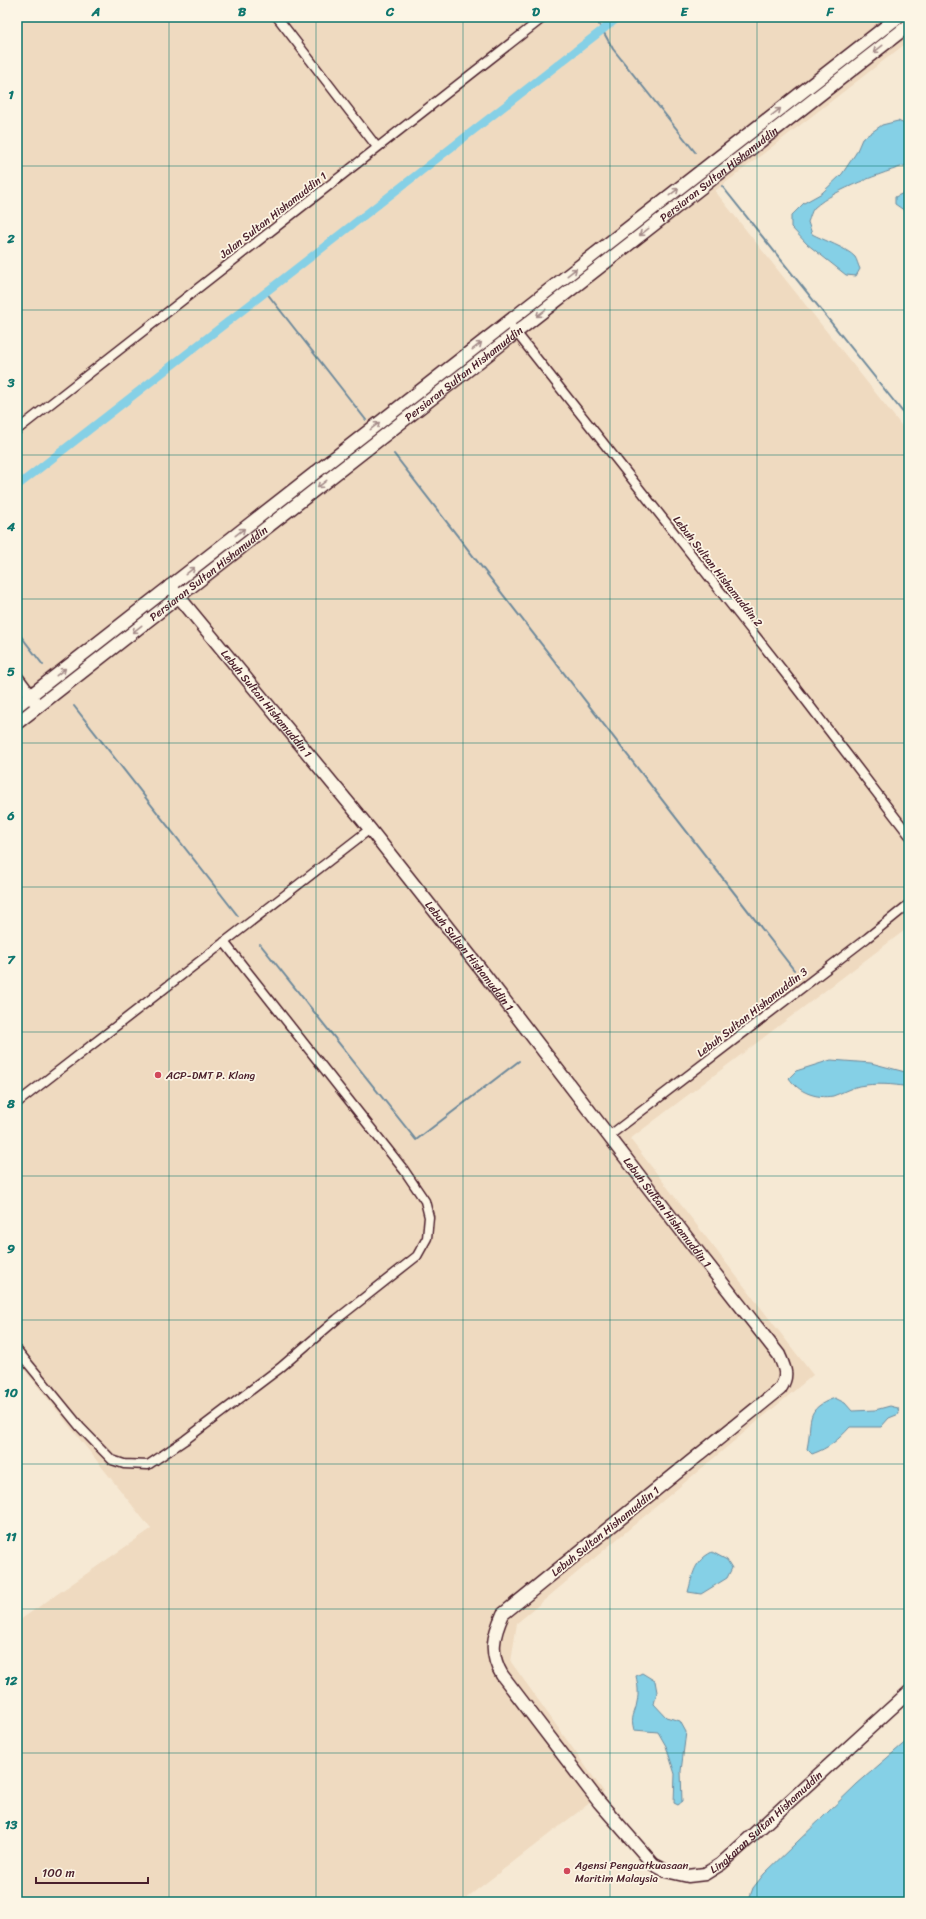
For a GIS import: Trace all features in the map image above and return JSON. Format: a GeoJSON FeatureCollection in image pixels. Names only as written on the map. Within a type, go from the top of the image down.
{"type":"FeatureCollection","features":[{"type":"Feature","properties":{"kind":"street"},"geometry":{"type":"LineString","coordinates":[[277,17],[378,147]]}},
{"type":"Feature","properties":{"kind":"street","name":"Jalan Sultan Hishamuddin 1"},"geometry":{"type":"LineString","coordinates":[[17,430],[544,17]]}},
{"type":"Feature","properties":{"kind":"street","name":"Persiaran Sultan Hishamuddin"},"geometry":{"type":"LineString","coordinates":[[17,706],[898,17]]}},
{"type":"Feature","properties":{"kind":"street","name":"Persiaran Sultan Hishamuddin"},"geometry":{"type":"LineString","coordinates":[[17,722],[909,25]]}},
{"type":"Feature","properties":{"kind":"street"},"geometry":{"type":"LineString","coordinates":[[808,87],[816,97]]}},
{"type":"Feature","properties":{"kind":"street","name":"Lebuh Sultan Hishamuddin 2"},"geometry":{"type":"LineString","coordinates":[[508,322],[515,333],[784,672],[909,835]]}},
{"type":"Feature","properties":{"kind":"street","name":"Lebuh Sultan Hishamuddin 1"},"geometry":{"type":"LineString","coordinates":[[170,586],[370,829],[691,1243],[780,1354],[785,1368],[786,1379],[780,1389],[502,1614],[494,1636],[495,1659],[499,1669],[599,1802]]}},
{"type":"Feature","properties":{"kind":"street"},"geometry":{"type":"LineString","coordinates":[[17,678],[38,707]]}},
{"type":"Feature","properties":{"kind":"street"},"geometry":{"type":"LineString","coordinates":[[17,1103],[370,829]]}},
{"type":"Feature","properties":{"kind":"street","name":"Lebuh Sultan Hishamuddin 3"},"geometry":{"type":"LineString","coordinates":[[609,1136],[867,938],[909,904]]}},
{"type":"Feature","properties":{"kind":"street"},"geometry":{"type":"LineString","coordinates":[[17,1350],[80,1427],[112,1460],[124,1464],[148,1465],[185,1440],[280,1368],[337,1319],[417,1256],[427,1238],[429,1217],[425,1201],[404,1170],[224,942]]}},
{"type":"Feature","properties":{"kind":"street","name":"Lingkaran Sultan Hishamuddin"},"geometry":{"type":"LineString","coordinates":[[599,1802],[653,1864],[666,1871],[688,1876],[705,1874],[721,1864],[909,1692]]}},
{"type":"Feature","properties":{"kind":"shaded area"},"geometry":{"type":"Polygon","coordinates":[[[17,17],[909,17],[909,41],[715,191],[909,435],[909,927],[630,1139],[813,1375],[517,1623],[511,1662],[604,1792],[461,1902],[17,1902],[17,1622],[151,1529],[17,1360],[17,17]]]}},
{"type":"Feature","properties":{"kind":"water"},"geometry":{"type":"Polygon","coordinates":[[[898,121],[909,126],[909,164],[859,182],[834,194],[814,208],[808,222],[812,234],[841,247],[855,257],[860,269],[856,276],[846,275],[807,244],[791,227],[791,216],[804,203],[822,193],[842,174],[856,153],[862,139],[882,125],[898,121]]]}},
{"type":"Feature","properties":{"kind":"water"},"geometry":{"type":"Polygon","coordinates":[[[908,191],[909,211],[905,211],[895,204],[895,197],[908,191]]]}},
{"type":"Feature","properties":{"kind":"water"},"geometry":{"type":"Polygon","coordinates":[[[831,1060],[871,1063],[909,1073],[909,1087],[872,1084],[852,1088],[827,1097],[802,1091],[789,1078],[796,1071],[831,1060]]]}},
{"type":"Feature","properties":{"kind":"water"},"geometry":{"type":"Polygon","coordinates":[[[835,1398],[845,1403],[852,1411],[875,1410],[890,1406],[898,1408],[899,1414],[889,1418],[881,1427],[850,1427],[833,1443],[812,1454],[807,1449],[811,1417],[818,1407],[835,1398]]]}},
{"type":"Feature","properties":{"kind":"water"},"geometry":{"type":"Polygon","coordinates":[[[712,1552],[727,1560],[732,1568],[727,1578],[701,1594],[688,1592],[693,1574],[698,1564],[712,1552]]]}},
{"type":"Feature","properties":{"kind":"water"},"geometry":{"type":"Polygon","coordinates":[[[642,1673],[655,1681],[657,1692],[654,1704],[666,1717],[680,1721],[686,1732],[681,1771],[682,1802],[678,1805],[674,1803],[675,1774],[666,1746],[658,1732],[634,1730],[633,1718],[638,1699],[636,1676],[642,1673]]]}},
{"type":"Feature","properties":{"kind":"water"},"geometry":{"type":"Polygon","coordinates":[[[909,1739],[909,1902],[748,1902],[753,1888],[764,1874],[857,1784],[909,1739]]]}},
{"type":"Feature","properties":{"kind":"waterway"},"geometry":{"type":"LineString","coordinates":[[595,17],[613,49],[695,152]]}},
{"type":"Feature","properties":{"kind":"waterway"},"geometry":{"type":"LineString","coordinates":[[17,486],[619,17]]}},
{"type":"Feature","properties":{"kind":"waterway"},"geometry":{"type":"LineString","coordinates":[[722,186],[909,420]]}},
{"type":"Feature","properties":{"kind":"waterway"},"geometry":{"type":"LineString","coordinates":[[266,292],[366,420]]}},
{"type":"Feature","properties":{"kind":"waterway"},"geometry":{"type":"LineString","coordinates":[[394,454],[794,970]]}},
{"type":"Feature","properties":{"kind":"waterway"},"geometry":{"type":"LineString","coordinates":[[17,631],[43,665]]}},
{"type":"Feature","properties":{"kind":"waterway"},"geometry":{"type":"LineString","coordinates":[[74,706],[238,916]]}},
{"type":"Feature","properties":{"kind":"waterway"},"geometry":{"type":"LineString","coordinates":[[260,944],[416,1140],[519,1061]]}},
{"type":"Feature","properties":{"kind":"place","name":"ACP-DMT P. Klang"},"geometry":{"type":"Point","coordinates":[158,1075]}},
{"type":"Feature","properties":{"kind":"place","name":"Agensi Penguatkuasaan Maritim Malaysia"},"geometry":{"type":"Point","coordinates":[567,1871]}}]}
